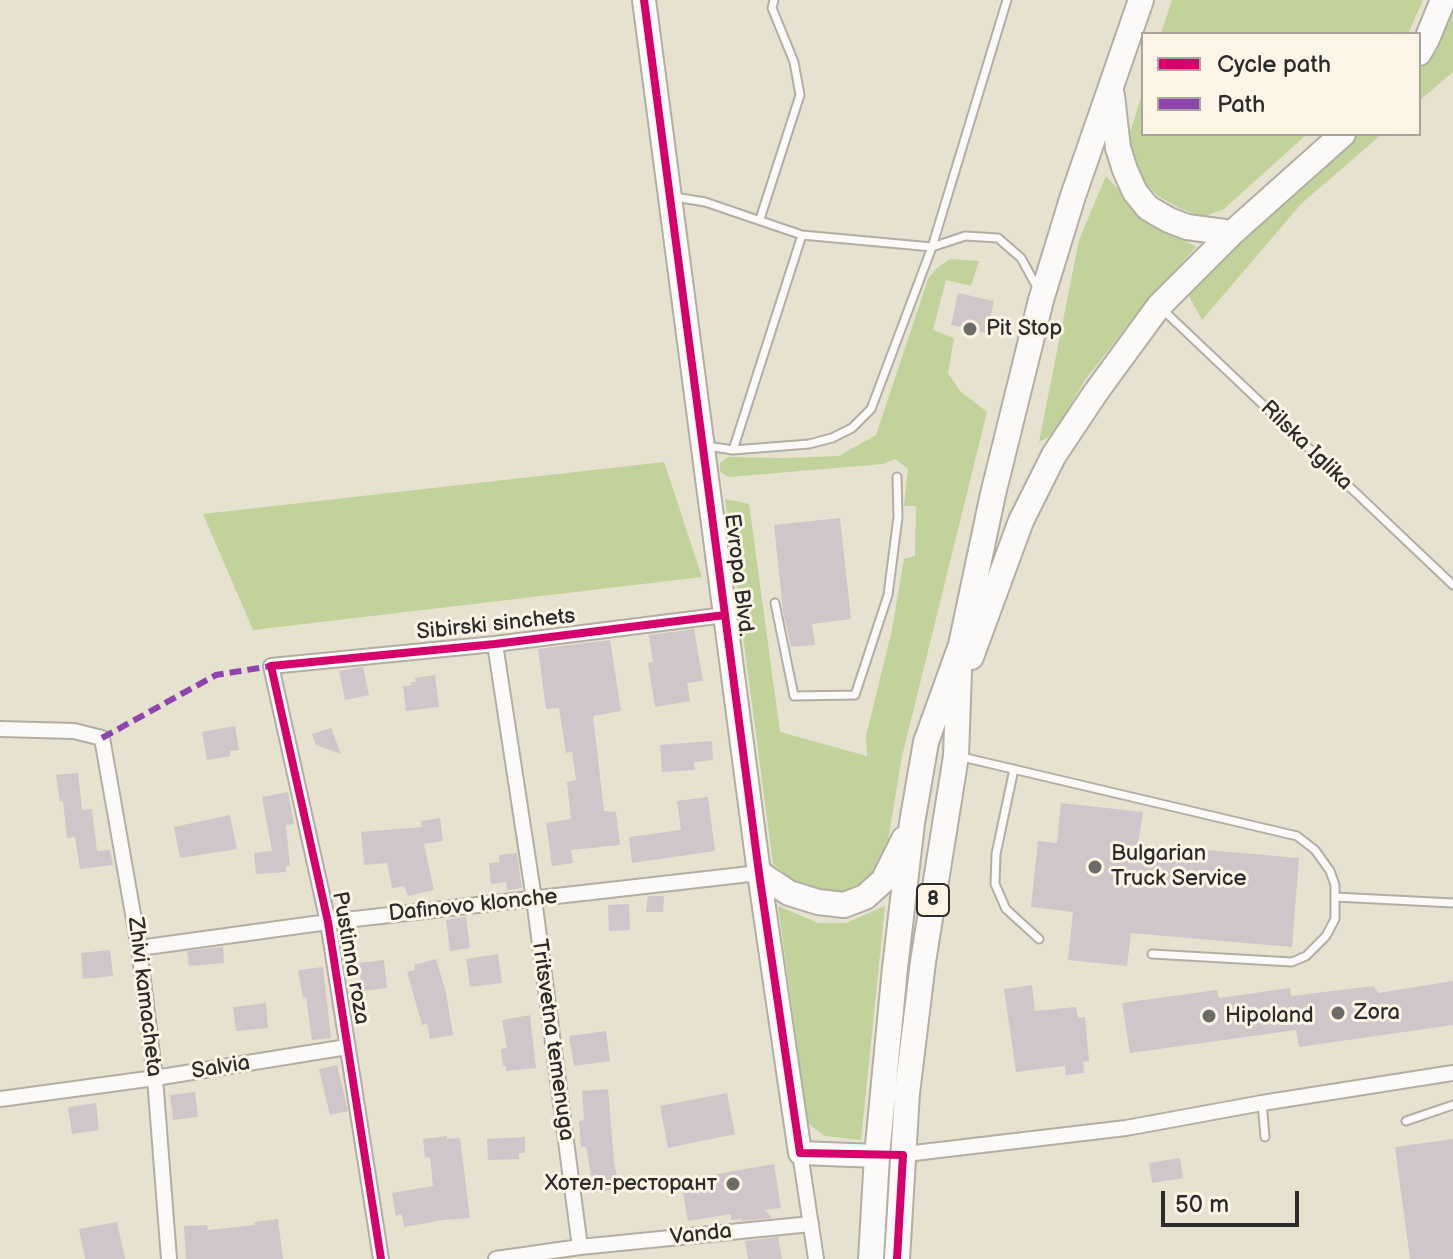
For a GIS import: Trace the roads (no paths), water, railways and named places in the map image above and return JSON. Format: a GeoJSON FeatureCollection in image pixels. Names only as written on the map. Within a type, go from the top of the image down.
{"type":"FeatureCollection","features":[{"type":"Feature","properties":{"kind":"main road","name":"8"},"geometry":{"type":"LineString","coordinates":[[871,1259],[877,1156],[895,968],[912,823],[926,742],[961,645],[993,494],[1041,300],[1073,196],[1141,0]]}},
{"type":"Feature","properties":{"kind":"main road"},"geometry":{"type":"LineString","coordinates":[[1421,50],[1443,0]]}},
{"type":"Feature","properties":{"kind":"main road"},"geometry":{"type":"LineString","coordinates":[[1111,87],[1118,148],[1135,192],[1148,208],[1187,227],[1232,233]]}},
{"type":"Feature","properties":{"kind":"main road"},"geometry":{"type":"LineString","coordinates":[[958,692],[1010,546],[1054,455],[1096,392],[1159,306],[1232,233],[1341,136]]}},
{"type":"Feature","properties":{"kind":"main road","name":"8"},"geometry":{"type":"LineString","coordinates":[[897,1259],[903,1155],[923,962],[956,756],[961,645]]}},
{"type":"Feature","properties":{"kind":"main road"},"geometry":{"type":"LineString","coordinates":[[759,873],[789,893],[818,902],[844,905],[865,897],[883,881],[912,823]]}},
{"type":"Feature","properties":{"kind":"street","name":"Evropa Blvd."},"geometry":{"type":"LineString","coordinates":[[644,0],[759,873],[816,1259]]}},
{"type":"Feature","properties":{"kind":"street","name":"Sibirski sinchets"},"geometry":{"type":"LineString","coordinates":[[271,666],[495,644],[725,615]]}},
{"type":"Feature","properties":{"kind":"street","name":"Tritsvetna temenuga"},"geometry":{"type":"LineString","coordinates":[[495,644],[534,899],[580,1247]]}},
{"type":"Feature","properties":{"kind":"street","name":"Pustinna roza"},"geometry":{"type":"LineString","coordinates":[[271,666],[328,922],[381,1259]]}},
{"type":"Feature","properties":{"kind":"street","name":"Zhivi kamacheta"},"geometry":{"type":"LineString","coordinates":[[0,729],[74,731],[102,738],[139,948],[155,1078],[169,1259]]}},
{"type":"Feature","properties":{"kind":"street","name":"Dafinovo klonche"},"geometry":{"type":"LineString","coordinates":[[139,948],[328,922],[759,873]]}},
{"type":"Feature","properties":{"kind":"street","name":"Salvia"},"geometry":{"type":"LineString","coordinates":[[0,1099],[347,1047]]}},
{"type":"Feature","properties":{"kind":"street"},"geometry":{"type":"LineString","coordinates":[[800,1153],[903,1155],[1126,1128],[1453,1073]]}},
{"type":"Feature","properties":{"kind":"street","name":"Vanda"},"geometry":{"type":"LineString","coordinates":[[496,1259],[580,1247],[811,1224]]}},
{"type":"Feature","properties":{"kind":"lane"},"geometry":{"type":"LineString","coordinates":[[760,219],[800,95],[794,62],[772,8],[774,0]]}},
{"type":"Feature","properties":{"kind":"lane"},"geometry":{"type":"LineString","coordinates":[[704,446],[733,450],[809,444],[852,428],[871,409],[932,247],[1007,0]]}},
{"type":"Feature","properties":{"kind":"lane"},"geometry":{"type":"LineString","coordinates":[[669,196],[705,202],[802,235],[932,247],[965,236],[998,238],[1021,258],[1034,279],[1041,300]]}},
{"type":"Feature","properties":{"kind":"lane"},"geometry":{"type":"LineString","coordinates":[[733,450],[802,235]]}},
{"type":"Feature","properties":{"kind":"lane","name":"Rilska Iglika"},"geometry":{"type":"LineString","coordinates":[[1159,306],[1453,585]]}},
{"type":"Feature","properties":{"kind":"lane"},"geometry":{"type":"LineString","coordinates":[[775,603],[794,696],[855,695],[888,595],[898,517],[897,477]]}},
{"type":"Feature","properties":{"kind":"lane"},"geometry":{"type":"LineString","coordinates":[[956,756],[1297,836],[1315,850],[1330,871],[1335,885],[1335,919],[1326,936],[1306,956],[1292,962],[1152,954]]}},
{"type":"Feature","properties":{"kind":"lane"},"geometry":{"type":"LineString","coordinates":[[1014,769],[996,854],[995,884],[1006,909],[1039,939]]}},
{"type":"Feature","properties":{"kind":"lane"},"geometry":{"type":"LineString","coordinates":[[1335,897],[1453,903]]}},
{"type":"Feature","properties":{"kind":"lane"},"geometry":{"type":"LineString","coordinates":[[1262,1103],[1265,1137]]}},
{"type":"Feature","properties":{"kind":"lane"},"geometry":{"type":"LineString","coordinates":[[1406,1121],[1453,1105]]}},
{"type":"Feature","properties":{"kind":"place","name":"Pit Stop"},"geometry":{"type":"Point","coordinates":[970,329]}},
{"type":"Feature","properties":{"kind":"place","name":"Bulgarian Truck Service"},"geometry":{"type":"Point","coordinates":[1095,867]}},
{"type":"Feature","properties":{"kind":"place","name":"Zora"},"geometry":{"type":"Point","coordinates":[1338,1013]}},
{"type":"Feature","properties":{"kind":"place","name":"Hipoland"},"geometry":{"type":"Point","coordinates":[1209,1016]}},
{"type":"Feature","properties":{"kind":"place","name":"Хотел-ресторант"},"geometry":{"type":"Point","coordinates":[733,1184]}}]}
